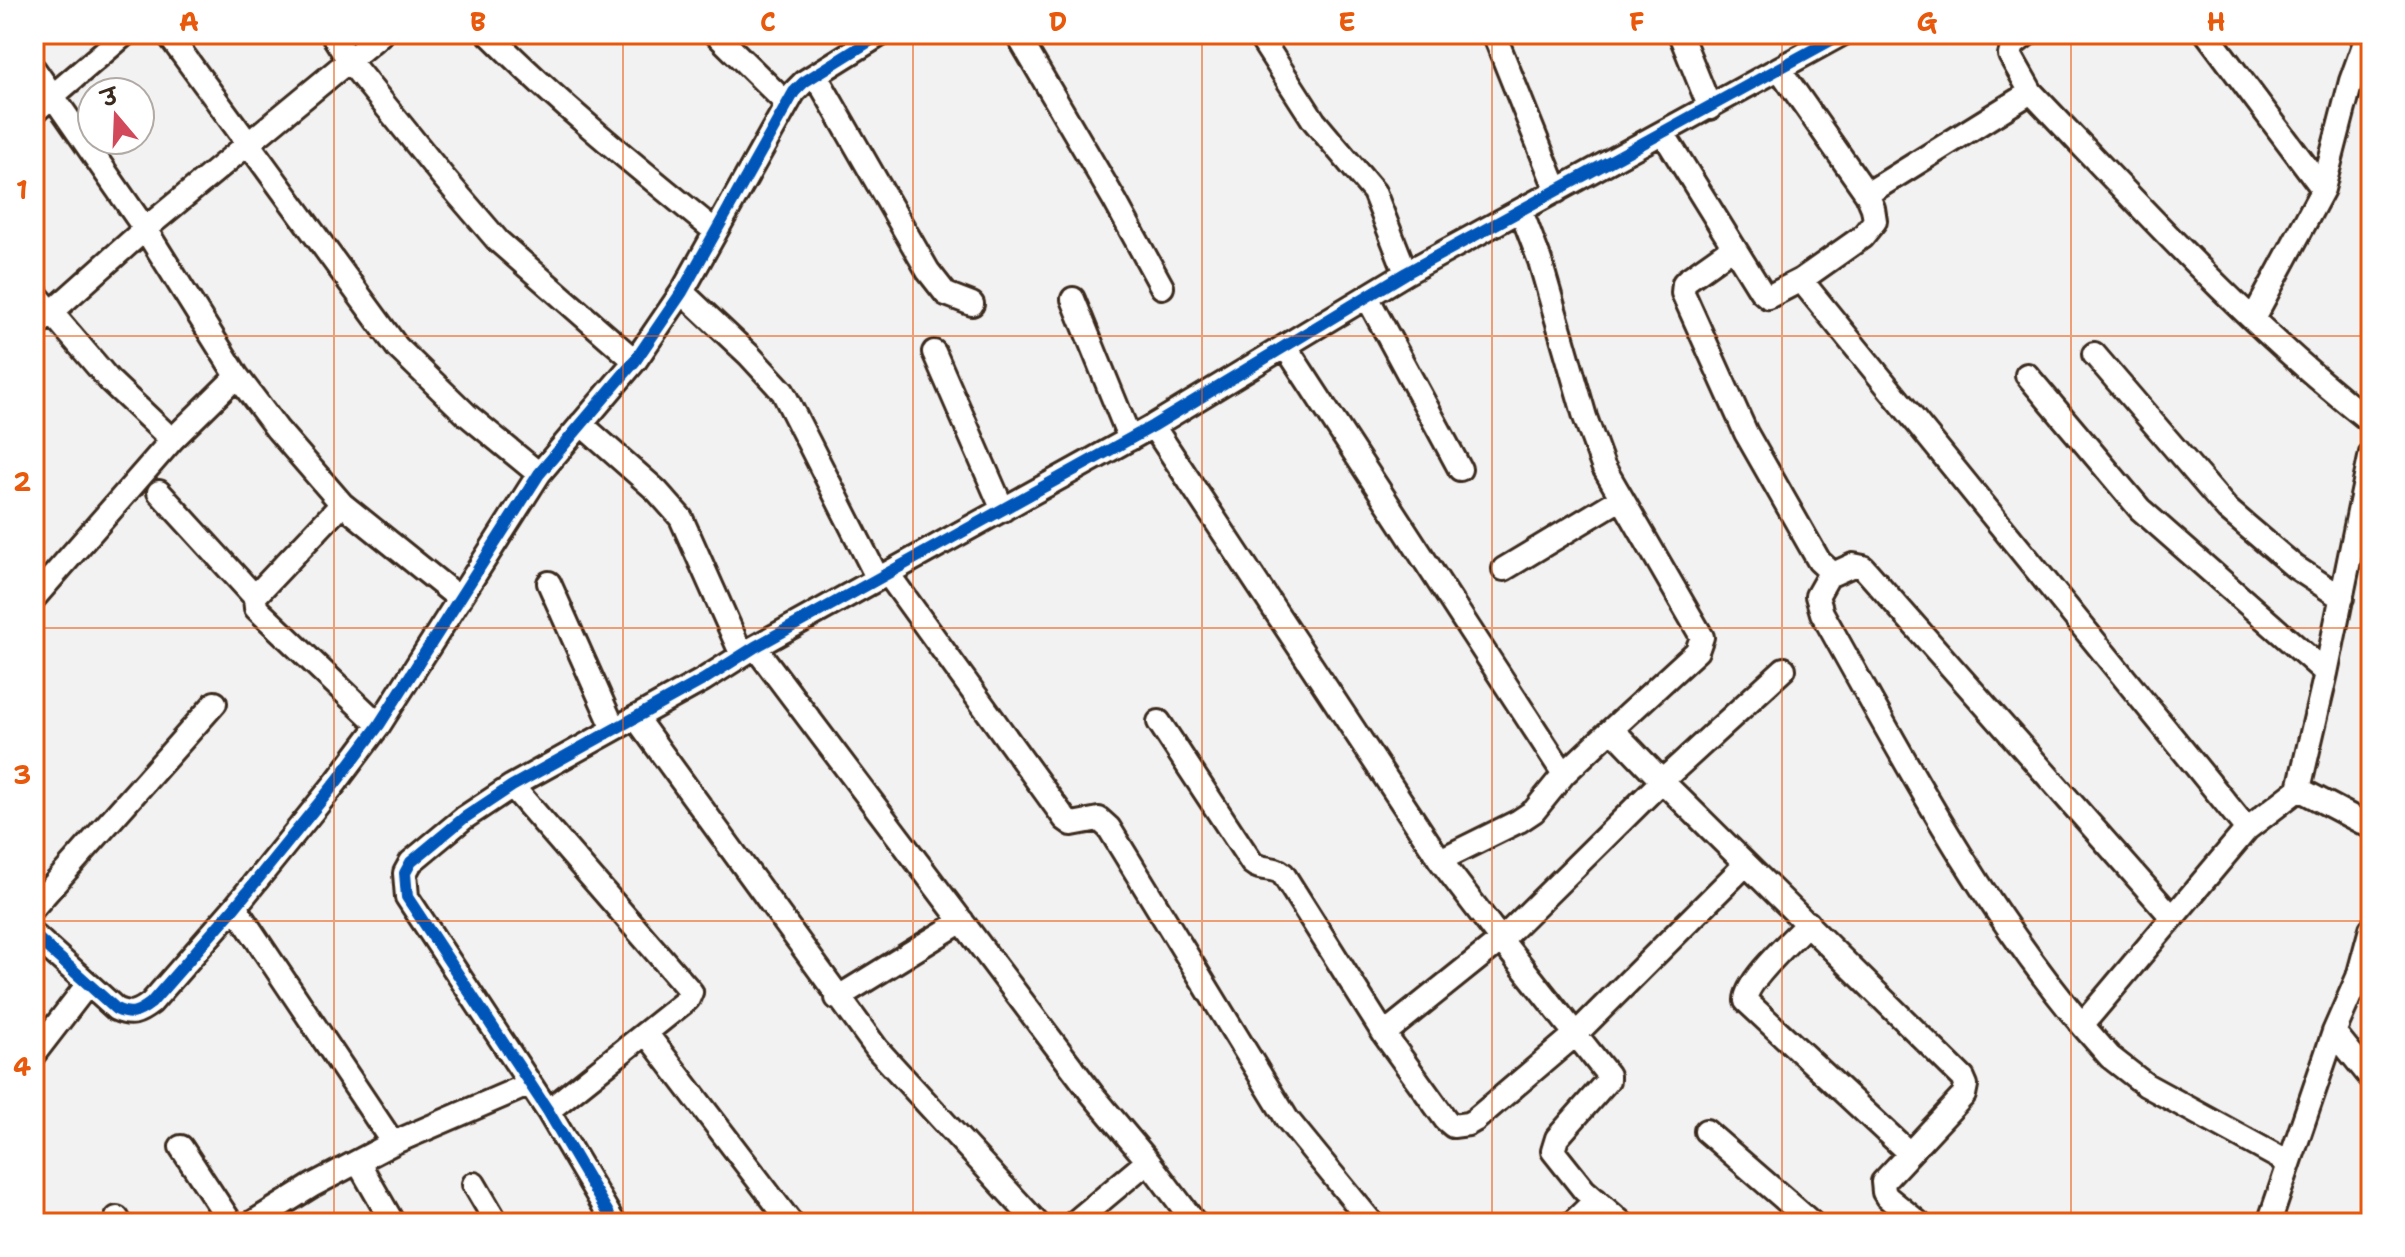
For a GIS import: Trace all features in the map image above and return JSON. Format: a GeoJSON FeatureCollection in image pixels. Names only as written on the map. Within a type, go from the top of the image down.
{"type":"FeatureCollection","features":[{"type":"Feature","properties":{"kind":"street"},"geometry":{"type":"LineString","coordinates":[[168,34],[397,347],[466,414],[539,474]]}},
{"type":"Feature","properties":{"kind":"street"},"geometry":{"type":"LineString","coordinates":[[332,34],[350,62],[498,241],[635,361]]}},
{"type":"Feature","properties":{"kind":"street"},"geometry":{"type":"LineString","coordinates":[[34,328],[145,229],[381,34]]}},
{"type":"Feature","properties":{"kind":"street"},"geometry":{"type":"LineString","coordinates":[[716,34],[786,103]]}},
{"type":"Feature","properties":{"kind":"street"},"geometry":{"type":"LineString","coordinates":[[34,935],[116,1009],[128,1014],[140,1012],[151,1003],[235,907],[379,725],[539,474],[635,361],[682,292],[794,92],[881,34]]}},
{"type":"Feature","properties":{"kind":"street"},"geometry":{"type":"LineString","coordinates":[[1017,34],[1162,287]]}},
{"type":"Feature","properties":{"kind":"street"},"geometry":{"type":"LineString","coordinates":[[1258,34],[1314,121],[1374,192],[1406,273]]}},
{"type":"Feature","properties":{"kind":"street"},"geometry":{"type":"LineString","coordinates":[[1494,34],[1557,191]]}},
{"type":"Feature","properties":{"kind":"street"},"geometry":{"type":"LineString","coordinates":[[1680,34],[1710,108]]}},
{"type":"Feature","properties":{"kind":"street"},"geometry":{"type":"LineString","coordinates":[[614,1223],[548,1111],[407,897],[405,873],[411,862],[429,845],[512,786],[1153,426],[1406,273],[1842,34]]}},
{"type":"Feature","properties":{"kind":"street"},"geometry":{"type":"LineString","coordinates":[[2027,34],[2013,45],[2010,55],[2031,92],[2253,319],[2327,388],[2371,422]]}},
{"type":"Feature","properties":{"kind":"street"},"geometry":{"type":"LineString","coordinates":[[2207,34],[2323,189]]}},
{"type":"Feature","properties":{"kind":"street"},"geometry":{"type":"LineString","coordinates":[[2253,319],[2323,189],[2351,81],[2368,34]]}},
{"type":"Feature","properties":{"kind":"street"},"geometry":{"type":"LineString","coordinates":[[491,35],[528,73],[592,129],[715,231]]}},
{"type":"Feature","properties":{"kind":"street"},"geometry":{"type":"LineString","coordinates":[[34,112],[119,36]]}},
{"type":"Feature","properties":{"kind":"street"},"geometry":{"type":"LineString","coordinates":[[34,69],[145,229],[237,376],[277,429],[342,504],[460,599]]}},
{"type":"Feature","properties":{"kind":"street"},"geometry":{"type":"LineString","coordinates":[[1663,133],[1761,291],[1768,297],[1801,280],[1869,230],[1875,221],[1867,194],[1780,70]]}},
{"type":"Feature","properties":{"kind":"street"},"geometry":{"type":"LineString","coordinates":[[816,76],[928,271],[946,294],[972,304]]}},
{"type":"Feature","properties":{"kind":"street"},"geometry":{"type":"LineString","coordinates":[[1867,194],[2031,92]]}},
{"type":"Feature","properties":{"kind":"street"},"geometry":{"type":"LineString","coordinates":[[1440,860],[1534,811],[1564,774],[1697,651],[1702,641],[1603,466],[1585,417],[1540,261],[1521,211]]}},
{"type":"Feature","properties":{"kind":"street"},"geometry":{"type":"LineString","coordinates":[[1732,248],[1687,280],[1683,293],[1764,468],[1811,548],[1830,573]]}},
{"type":"Feature","properties":{"kind":"street"},"geometry":{"type":"LineString","coordinates":[[1801,280],[2247,829]]}},
{"type":"Feature","properties":{"kind":"street"},"geometry":{"type":"LineString","coordinates":[[34,292],[110,381],[172,440]]}},
{"type":"Feature","properties":{"kind":"street"},"geometry":{"type":"LineString","coordinates":[[682,292],[783,392],[883,576],[1065,819],[1072,824],[1099,819],[1109,828],[1287,1119],[1372,1223]]}},
{"type":"Feature","properties":{"kind":"street"},"geometry":{"type":"LineString","coordinates":[[1367,297],[1460,469]]}},
{"type":"Feature","properties":{"kind":"street"},"geometry":{"type":"LineString","coordinates":[[1073,299],[1130,439]]}},
{"type":"Feature","properties":{"kind":"street"},"geometry":{"type":"LineString","coordinates":[[1285,346],[1564,774]]}},
{"type":"Feature","properties":{"kind":"street"},"geometry":{"type":"LineString","coordinates":[[934,352],[1003,510]]}},
{"type":"Feature","properties":{"kind":"street"},"geometry":{"type":"LineString","coordinates":[[2094,354],[2227,509],[2295,567],[2342,598]]}},
{"type":"Feature","properties":{"kind":"street"},"geometry":{"type":"LineString","coordinates":[[2027,375],[2140,509],[2326,673]]}},
{"type":"Feature","properties":{"kind":"street"},"geometry":{"type":"LineString","coordinates":[[34,598],[172,440],[237,376]]}},
{"type":"Feature","properties":{"kind":"street"},"geometry":{"type":"LineString","coordinates":[[581,424],[657,491],[681,518],[748,651],[1195,1223]]}},
{"type":"Feature","properties":{"kind":"street"},"geometry":{"type":"LineString","coordinates":[[1153,426],[1440,860],[1606,1070],[1608,1080],[1557,1138],[1553,1151],[1596,1200],[1622,1223]]}},
{"type":"Feature","properties":{"kind":"street"},"geometry":{"type":"LineString","coordinates":[[2082,1025],[2247,829],[2299,789],[2371,453]]}},
{"type":"Feature","properties":{"kind":"street"},"geometry":{"type":"LineString","coordinates":[[159,492],[255,597],[256,608],[264,617],[379,725]]}},
{"type":"Feature","properties":{"kind":"street"},"geometry":{"type":"LineString","coordinates":[[1504,569],[1620,499]]}},
{"type":"Feature","properties":{"kind":"street"},"geometry":{"type":"LineString","coordinates":[[255,597],[342,504]]}},
{"type":"Feature","properties":{"kind":"street"},"geometry":{"type":"LineString","coordinates":[[1830,573],[1853,565],[1863,567],[2172,917]]}},
{"type":"Feature","properties":{"kind":"street"},"geometry":{"type":"LineString","coordinates":[[1830,573],[1817,596],[1822,613],[1945,832],[2046,982],[2110,1057],[2138,1080],[2289,1163]]}},
{"type":"Feature","properties":{"kind":"street"},"geometry":{"type":"LineString","coordinates":[[549,583],[614,729]]}},
{"type":"Feature","properties":{"kind":"street"},"geometry":{"type":"LineString","coordinates":[[1384,1034],[1501,940],[1662,781],[1784,669]]}},
{"type":"Feature","properties":{"kind":"street"},"geometry":{"type":"LineString","coordinates":[[34,907],[215,703]]}},
{"type":"Feature","properties":{"kind":"street"},"geometry":{"type":"LineString","coordinates":[[636,718],[837,998],[877,1049],[1025,1219]]}},
{"type":"Feature","properties":{"kind":"street"},"geometry":{"type":"LineString","coordinates":[[1159,722],[1252,863],[1257,868],[1275,869],[1283,874],[1384,1034],[1453,1126],[1475,1120],[1576,1034],[1746,864]]}},
{"type":"Feature","properties":{"kind":"street"},"geometry":{"type":"LineString","coordinates":[[1612,729],[1963,1078],[1966,1085],[1964,1095],[1883,1182],[1887,1197],[1919,1223]]}},
{"type":"Feature","properties":{"kind":"street"},"geometry":{"type":"LineString","coordinates":[[512,786],[690,988],[688,999],[548,1111]]}},
{"type":"Feature","properties":{"kind":"street"},"geometry":{"type":"LineString","coordinates":[[2299,789],[2371,827]]}},
{"type":"Feature","properties":{"kind":"street"},"geometry":{"type":"LineString","coordinates":[[235,907],[393,1143]]}},
{"type":"Feature","properties":{"kind":"street"},"geometry":{"type":"LineString","coordinates":[[837,998],[962,921]]}},
{"type":"Feature","properties":{"kind":"street"},"geometry":{"type":"LineString","coordinates":[[1808,923],[1754,982],[1746,994],[1746,1001],[1909,1153]]}},
{"type":"Feature","properties":{"kind":"street"},"geometry":{"type":"LineString","coordinates":[[2269,1223],[2334,1032],[2365,982],[2371,929]]}},
{"type":"Feature","properties":{"kind":"street"},"geometry":{"type":"LineString","coordinates":[[34,1054],[88,984]]}},
{"type":"Feature","properties":{"kind":"street"},"geometry":{"type":"LineString","coordinates":[[2334,1032],[2371,1078]]}},
{"type":"Feature","properties":{"kind":"street"},"geometry":{"type":"LineString","coordinates":[[646,1033],[791,1223]]}},
{"type":"Feature","properties":{"kind":"street"},"geometry":{"type":"LineString","coordinates":[[252,1223],[313,1185],[393,1143],[530,1084]]}},
{"type":"Feature","properties":{"kind":"street"},"geometry":{"type":"LineString","coordinates":[[1706,1131],[1812,1223]]}},
{"type":"Feature","properties":{"kind":"street"},"geometry":{"type":"LineString","coordinates":[[181,1147],[231,1223]]}},
{"type":"Feature","properties":{"kind":"street"},"geometry":{"type":"LineString","coordinates":[[1074,1223],[1148,1161]]}},
{"type":"Feature","properties":{"kind":"street"},"geometry":{"type":"LineString","coordinates":[[358,1162],[393,1223]]}},
{"type":"Feature","properties":{"kind":"street"},"geometry":{"type":"LineString","coordinates":[[474,1184],[497,1223]]}},
{"type":"Feature","properties":{"kind":"street"},"geometry":{"type":"LineString","coordinates":[[1572,1223],[1596,1200]]}},
{"type":"Feature","properties":{"kind":"cycle path"},"geometry":{"type":"LineString","coordinates":[[34,935],[116,1009],[134,1012],[151,1003],[235,907],[379,725],[539,474],[635,361],[682,292],[794,92],[804,82],[881,34]]}},
{"type":"Feature","properties":{"kind":"cycle path"},"geometry":{"type":"LineString","coordinates":[[614,1223],[548,1111],[407,897],[405,873],[411,862],[464,818],[512,786],[1153,426],[1406,273],[1842,34]]}}]}
